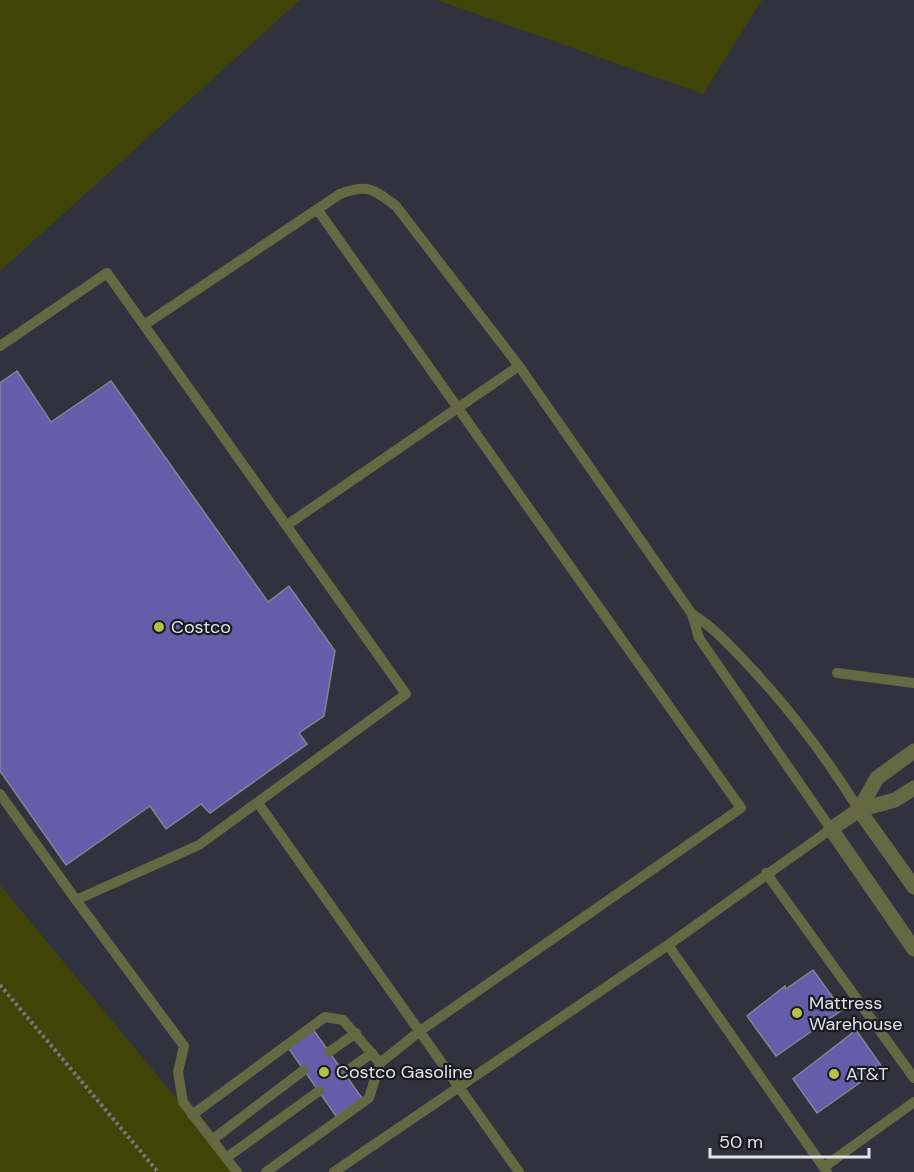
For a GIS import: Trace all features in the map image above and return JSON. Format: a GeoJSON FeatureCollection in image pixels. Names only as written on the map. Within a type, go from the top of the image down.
{"type":"FeatureCollection","features":[{"type":"Feature","properties":{"kind":"street"},"geometry":{"type":"LineString","coordinates":[[859,810],[877,778],[914,752]]}},
{"type":"Feature","properties":{"kind":"street"},"geometry":{"type":"LineString","coordinates":[[914,788],[895,801],[859,810],[831,829],[914,949]]}},
{"type":"Feature","properties":{"kind":"street"},"geometry":{"type":"LineString","coordinates":[[859,810],[914,887]]}},
{"type":"Feature","properties":{"kind":"lane"},"geometry":{"type":"LineString","coordinates":[[144,325],[340,194],[361,186],[379,193],[396,206],[519,366],[692,614],[699,638],[831,829],[766,873],[668,945],[334,1172]]}},
{"type":"Feature","properties":{"kind":"lane"},"geometry":{"type":"LineString","coordinates":[[266,1172],[369,1098],[380,1063],[420,1031],[741,808],[317,209]]}},
{"type":"Feature","properties":{"kind":"lane"},"geometry":{"type":"LineString","coordinates":[[0,346],[107,273],[406,694],[199,845],[76,900]]}},
{"type":"Feature","properties":{"kind":"lane"},"geometry":{"type":"LineString","coordinates":[[287,525],[519,366]]}},
{"type":"Feature","properties":{"kind":"lane"},"geometry":{"type":"LineString","coordinates":[[692,614],[714,627],[786,706],[837,775],[859,810]]}},
{"type":"Feature","properties":{"kind":"lane"},"geometry":{"type":"LineString","coordinates":[[837,674],[914,683]]}},
{"type":"Feature","properties":{"kind":"lane"},"geometry":{"type":"LineString","coordinates":[[0,794],[184,1046],[178,1072],[183,1102],[237,1172]]}},
{"type":"Feature","properties":{"kind":"lane"},"geometry":{"type":"LineString","coordinates":[[258,803],[519,1172]]}},
{"type":"Feature","properties":{"kind":"lane"},"geometry":{"type":"LineString","coordinates":[[766,873],[914,1078]]}},
{"type":"Feature","properties":{"kind":"lane"},"geometry":{"type":"LineString","coordinates":[[668,945],[826,1169],[914,1102]]}},
{"type":"Feature","properties":{"kind":"lane"},"geometry":{"type":"LineString","coordinates":[[192,1115],[325,1017],[343,1020],[380,1063]]}},
{"type":"Feature","properties":{"kind":"lane"},"geometry":{"type":"LineString","coordinates":[[329,1052],[356,1033]]}},
{"type":"Feature","properties":{"kind":"lane"},"geometry":{"type":"LineString","coordinates":[[344,1073],[372,1053]]}},
{"type":"Feature","properties":{"kind":"lane"},"geometry":{"type":"LineString","coordinates":[[212,1140],[304,1070]]}},
{"type":"Feature","properties":{"kind":"lane"},"geometry":{"type":"LineString","coordinates":[[226,1158],[319,1091]]}},
{"type":"Feature","properties":{"kind":"path"},"geometry":{"type":"LineString","coordinates":[[0,986],[158,1172]]}},
{"type":"Feature","properties":{"kind":"green space"},"geometry":{"type":"Polygon","coordinates":[[[0,0],[300,0],[0,271],[0,0]]]}},
{"type":"Feature","properties":{"kind":"green space"},"geometry":{"type":"Polygon","coordinates":[[[437,0],[762,0],[703,94],[437,0]]]}},
{"type":"Feature","properties":{"kind":"green space"},"geometry":{"type":"Polygon","coordinates":[[[0,885],[237,1172],[0,1172],[0,885]]]}},
{"type":"Feature","properties":{"kind":"building","name":"Costco"},"geometry":{"type":"Polygon","coordinates":[[[17,371],[51,422],[111,381],[268,602],[289,586],[335,651],[324,716],[299,733],[307,744],[210,813],[201,804],[166,829],[150,806],[66,865],[0,771],[0,383],[17,371]]]}},
{"type":"Feature","properties":{"kind":"building"},"geometry":{"type":"Polygon","coordinates":[[[813,970],[842,1010],[776,1056],[747,1016],[785,986],[786,989],[813,970]]]}},
{"type":"Feature","properties":{"kind":"building","name":"Costco Gasoline"},"geometry":{"type":"Polygon","coordinates":[[[312,1028],[362,1098],[336,1116],[287,1046],[312,1028]]]}},
{"type":"Feature","properties":{"kind":"building"},"geometry":{"type":"Polygon","coordinates":[[[856,1030],[882,1067],[817,1113],[793,1079],[856,1030]]]}},
{"type":"Feature","properties":{"kind":"place","name":"Costco"},"geometry":{"type":"Point","coordinates":[159,627]}},
{"type":"Feature","properties":{"kind":"place","name":"Mattress Warehouse"},"geometry":{"type":"Point","coordinates":[797,1013]}},
{"type":"Feature","properties":{"kind":"place","name":"Costco Gasoline"},"geometry":{"type":"Point","coordinates":[324,1072]}},
{"type":"Feature","properties":{"kind":"place","name":"AT&T"},"geometry":{"type":"Point","coordinates":[834,1074]}}]}
